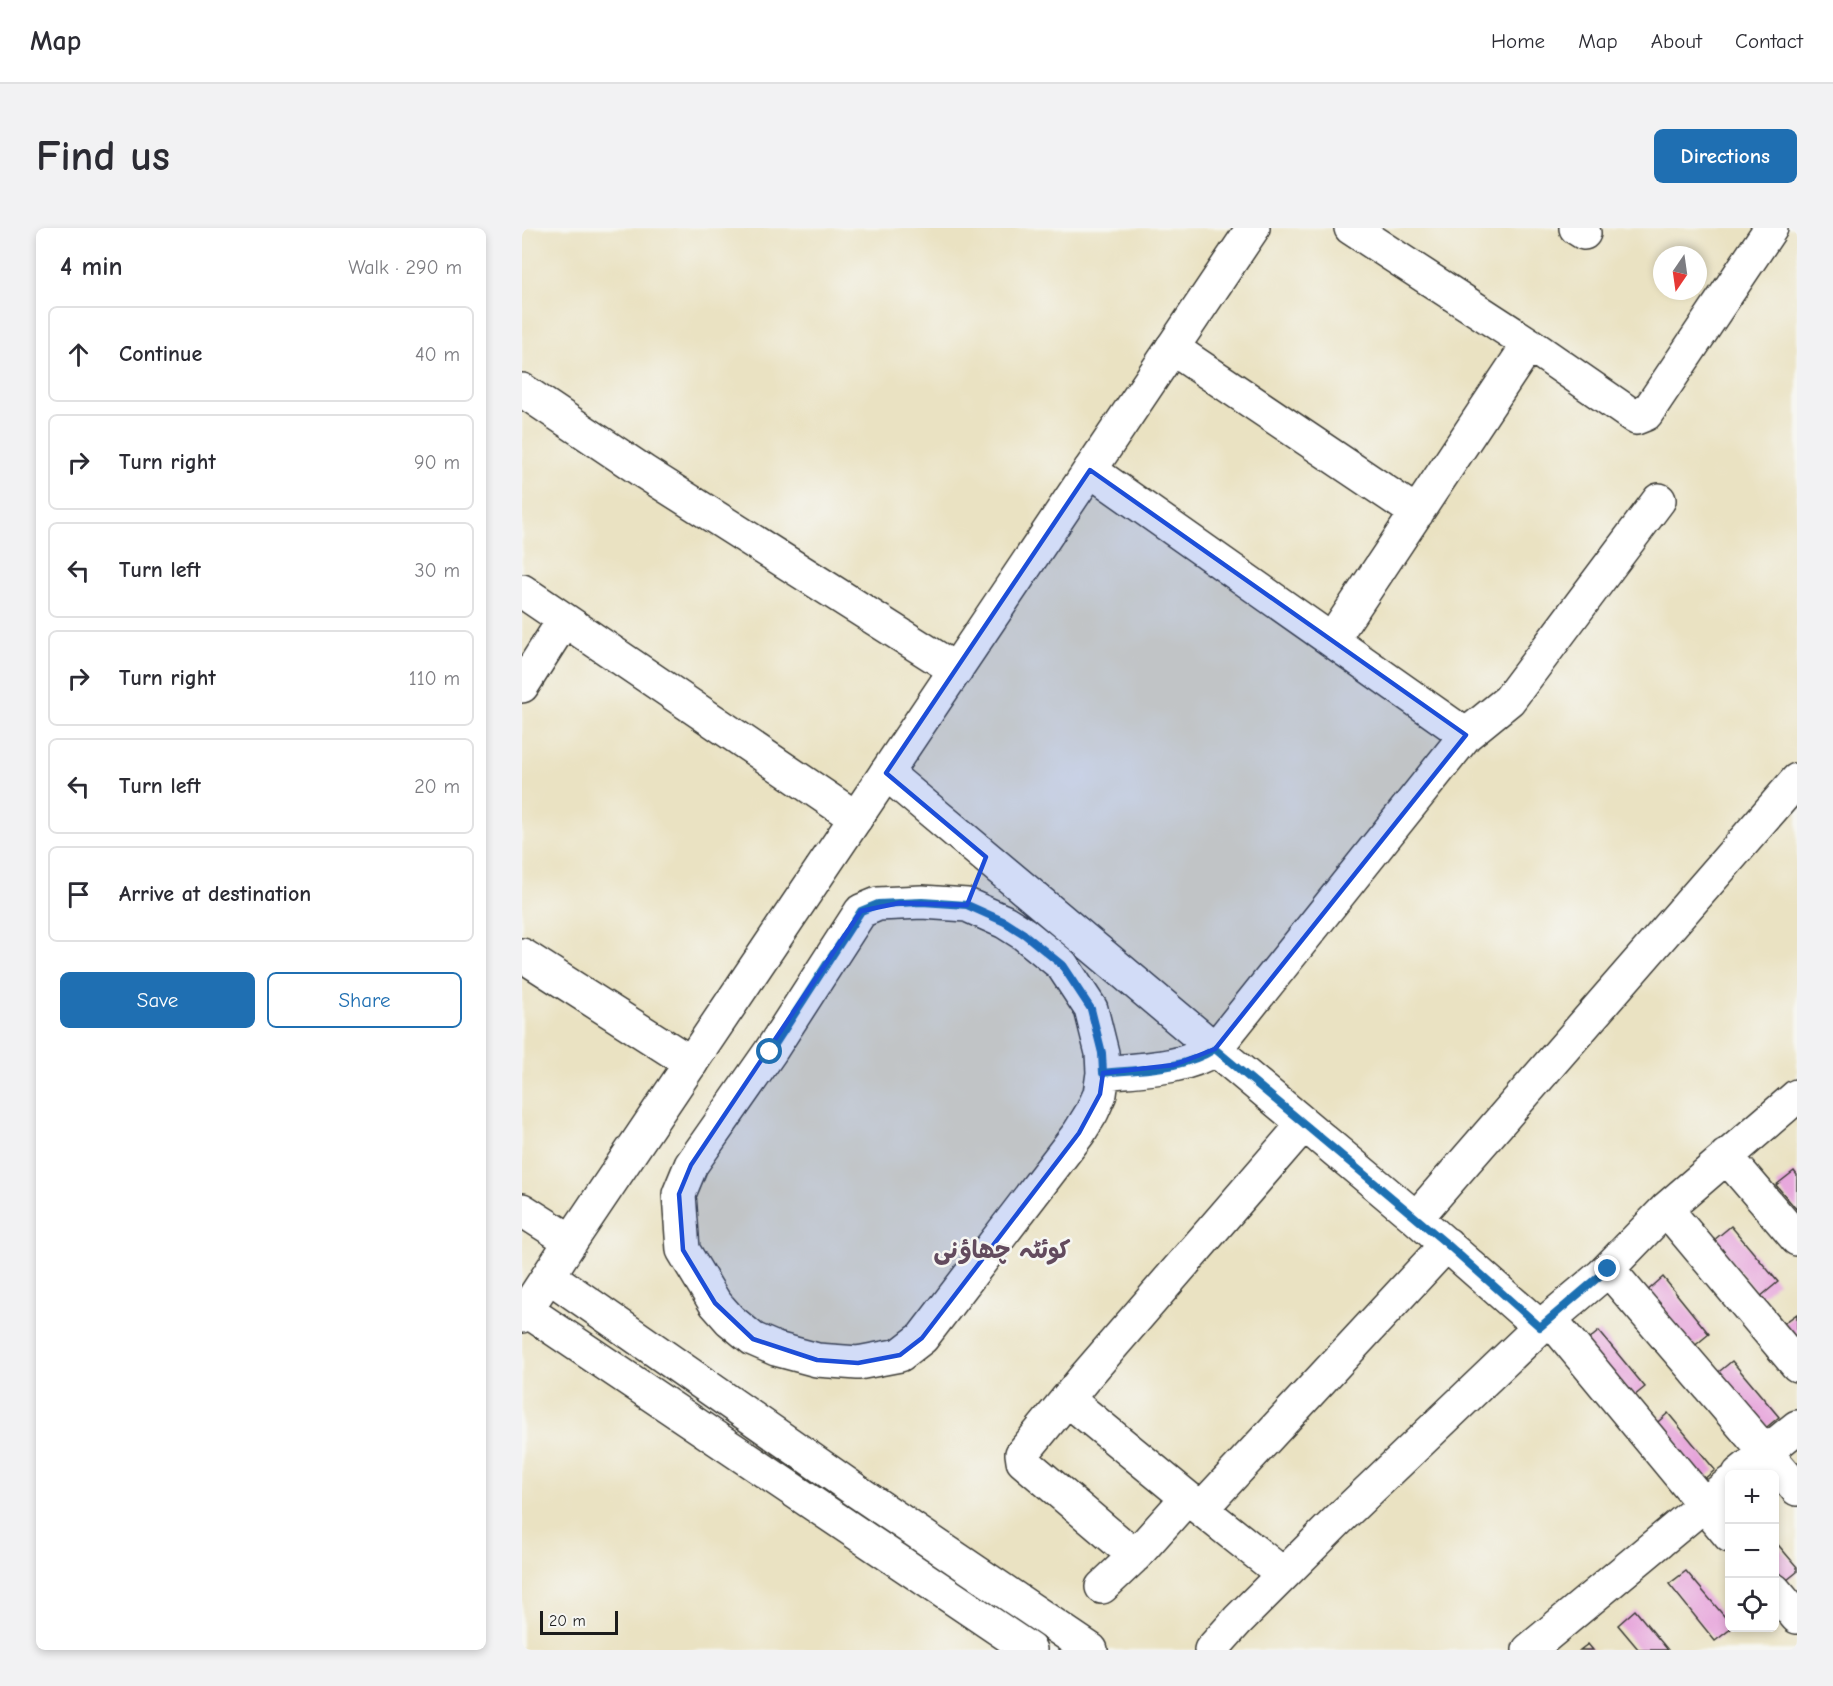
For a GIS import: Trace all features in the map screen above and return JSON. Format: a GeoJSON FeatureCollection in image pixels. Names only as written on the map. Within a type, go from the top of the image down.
{"type":"FeatureCollection","features":[{"type":"Feature","properties":{"kind":"street"},"geometry":{"type":"LineString","coordinates":[[1030,1650],[524,1313],[1253,228]]}},
{"type":"Feature","properties":{"kind":"street"},"geometry":{"type":"LineString","coordinates":[[1352,228],[1529,344],[1636,418],[1646,414],[1771,228]]}},
{"type":"Feature","properties":{"kind":"street"},"geometry":{"type":"LineString","coordinates":[[1332,640],[1529,344]]}},
{"type":"Feature","properties":{"kind":"street"},"geometry":{"type":"LineString","coordinates":[[1172,348],[1417,513]]}},
{"type":"Feature","properties":{"kind":"street"},"geometry":{"type":"LineString","coordinates":[[522,390],[644,472],[956,670]]}},
{"type":"Feature","properties":{"kind":"street"},"geometry":{"type":"LineString","coordinates":[[1090,470],[1466,735]]}},
{"type":"Feature","properties":{"kind":"street"},"geometry":{"type":"LineString","coordinates":[[1103,1073],[1174,1065],[1203,1056],[1215,1049],[1466,735],[1509,700],[1659,500]]}},
{"type":"Feature","properties":{"kind":"street"},"geometry":{"type":"LineString","coordinates":[[522,591],[856,818]]}},
{"type":"Feature","properties":{"kind":"street"},"geometry":{"type":"LineString","coordinates":[[522,687],[564,620]]}},
{"type":"Feature","properties":{"kind":"street"},"geometry":{"type":"LineString","coordinates":[[886,773],[1447,1244],[1545,1323],[1725,1530]]}},
{"type":"Feature","properties":{"kind":"street"},"geometry":{"type":"LineString","coordinates":[[1416,1218],[1797,780]]}},
{"type":"Feature","properties":{"kind":"street"},"geometry":{"type":"LineString","coordinates":[[967,905],[986,857]]}},
{"type":"Feature","properties":{"kind":"street"},"geometry":{"type":"LineString","coordinates":[[922,902],[967,905],[1005,922],[1024,934],[1062,965],[1091,1009],[1102,1053],[1103,1073],[1100,1094],[1092,1112],[1079,1133],[922,1338],[900,1355],[858,1363],[817,1360],[776,1349],[753,1339],[730,1320],[715,1303],[683,1250],[679,1194],[691,1165],[770,1052],[861,911],[878,904],[922,902]]}},
{"type":"Feature","properties":{"kind":"street"},"geometry":{"type":"LineString","coordinates":[[522,955],[691,1063]]}},
{"type":"Feature","properties":{"kind":"street"},"geometry":{"type":"LineString","coordinates":[[1211,1650],[1337,1521],[1545,1323],[1608,1269],[1666,1209],[1726,1156],[1796,1101]]}},
{"type":"Feature","properties":{"kind":"street"},"geometry":{"type":"LineString","coordinates":[[1135,1556],[1023,1461],[1022,1454],[1304,1124]]}},
{"type":"Feature","properties":{"kind":"street"},"geometry":{"type":"LineString","coordinates":[[1726,1156],[1797,1239]]}},
{"type":"Feature","properties":{"kind":"street"},"geometry":{"type":"LineString","coordinates":[[1666,1209],[1797,1365]]}},
{"type":"Feature","properties":{"kind":"street"},"geometry":{"type":"LineString","coordinates":[[522,1210],[571,1241]]}},
{"type":"Feature","properties":{"kind":"street"},"geometry":{"type":"LineString","coordinates":[[1102,1587],[1194,1504],[1447,1244]]}},
{"type":"Feature","properties":{"kind":"street"},"geometry":{"type":"LineString","coordinates":[[1608,1269],[1797,1489]]}},
{"type":"Feature","properties":{"kind":"street"},"geometry":{"type":"LineString","coordinates":[[549,1276],[858,1492],[1091,1650]]}},
{"type":"Feature","properties":{"kind":"street"},"geometry":{"type":"LineString","coordinates":[[1068,1399],[1194,1504],[1283,1574]]}},
{"type":"Feature","properties":{"kind":"street"},"geometry":{"type":"LineString","coordinates":[[1744,1470],[1797,1427]]}},
{"type":"Feature","properties":{"kind":"street"},"geometry":{"type":"LineString","coordinates":[[1529,1650],[1725,1487]]}},
{"type":"Feature","properties":{"kind":"street"},"geometry":{"type":"LineString","coordinates":[[1779,1596],[1797,1617]]}},
{"type":"Feature","properties":{"kind":"highlighted area"},"geometry":{"type":"Polygon","coordinates":[[[1090,470],[1466,735],[1215,1049],[1174,1065],[1103,1073],[1100,1094],[1079,1133],[922,1338],[900,1355],[858,1363],[817,1360],[753,1339],[715,1303],[683,1250],[679,1194],[691,1165],[861,911],[899,903],[967,905],[986,857],[886,773],[1090,470]]]}},
{"type":"Feature","properties":{"kind":"building"},"geometry":{"type":"Polygon","coordinates":[[[1794,1171],[1797,1175],[1797,1210],[1776,1185],[1794,1171]]]}},
{"type":"Feature","properties":{"kind":"building"},"geometry":{"type":"Polygon","coordinates":[[[1731,1226],[1778,1282],[1760,1297],[1714,1240],[1731,1226]]]}},
{"type":"Feature","properties":{"kind":"building"},"geometry":{"type":"Polygon","coordinates":[[[1663,1277],[1709,1334],[1692,1348],[1646,1292],[1663,1277]]]}},
{"type":"Feature","properties":{"kind":"building"},"geometry":{"type":"Polygon","coordinates":[[[1797,1314],[1797,1341],[1783,1324],[1797,1314]]]}},
{"type":"Feature","properties":{"kind":"building"},"geometry":{"type":"Polygon","coordinates":[[[1599,1331],[1645,1387],[1628,1401],[1582,1345],[1599,1331]]]}},
{"type":"Feature","properties":{"kind":"building"},"geometry":{"type":"Polygon","coordinates":[[[1732,1361],[1779,1417],[1762,1431],[1715,1375],[1732,1361]]]}},
{"type":"Feature","properties":{"kind":"building"},"geometry":{"type":"Polygon","coordinates":[[[1668,1413],[1715,1470],[1698,1484],[1651,1428],[1668,1413]]]}},
{"type":"Feature","properties":{"kind":"building"},"geometry":{"type":"Polygon","coordinates":[[[1779,1546],[1797,1567],[1797,1572],[1782,1584],[1779,1581],[1779,1546]]]}},
{"type":"Feature","properties":{"kind":"building"},"geometry":{"type":"Polygon","coordinates":[[[1686,1571],[1725,1617],[1727,1632],[1715,1641],[1669,1584],[1686,1571]]]}},
{"type":"Feature","properties":{"kind":"building"},"geometry":{"type":"Polygon","coordinates":[[[1635,1610],[1668,1650],[1639,1650],[1618,1625],[1635,1610]]]}},
{"type":"Feature","properties":{"kind":"building"},"geometry":{"type":"Polygon","coordinates":[[[1588,1644],[1593,1650],[1580,1650],[1588,1644]]]}},
{"type":"Feature","properties":{"kind":"district","name":"کوئٹہ چھاؤنی"},"geometry":{"type":"Point","coordinates":[1002,1250]}},
{"type":"Feature","properties":{"kind":"route"},"geometry":{"type":"LineString","coordinates":[[770,1052],[861,911],[878,904],[922,902],[967,905],[1005,922],[1024,934],[1062,965],[1091,1009],[1102,1053],[1103,1073],[1174,1065],[1203,1056],[1215,1049],[1447,1244],[1540,1327],[1551,1320],[1608,1269]]}}]}
